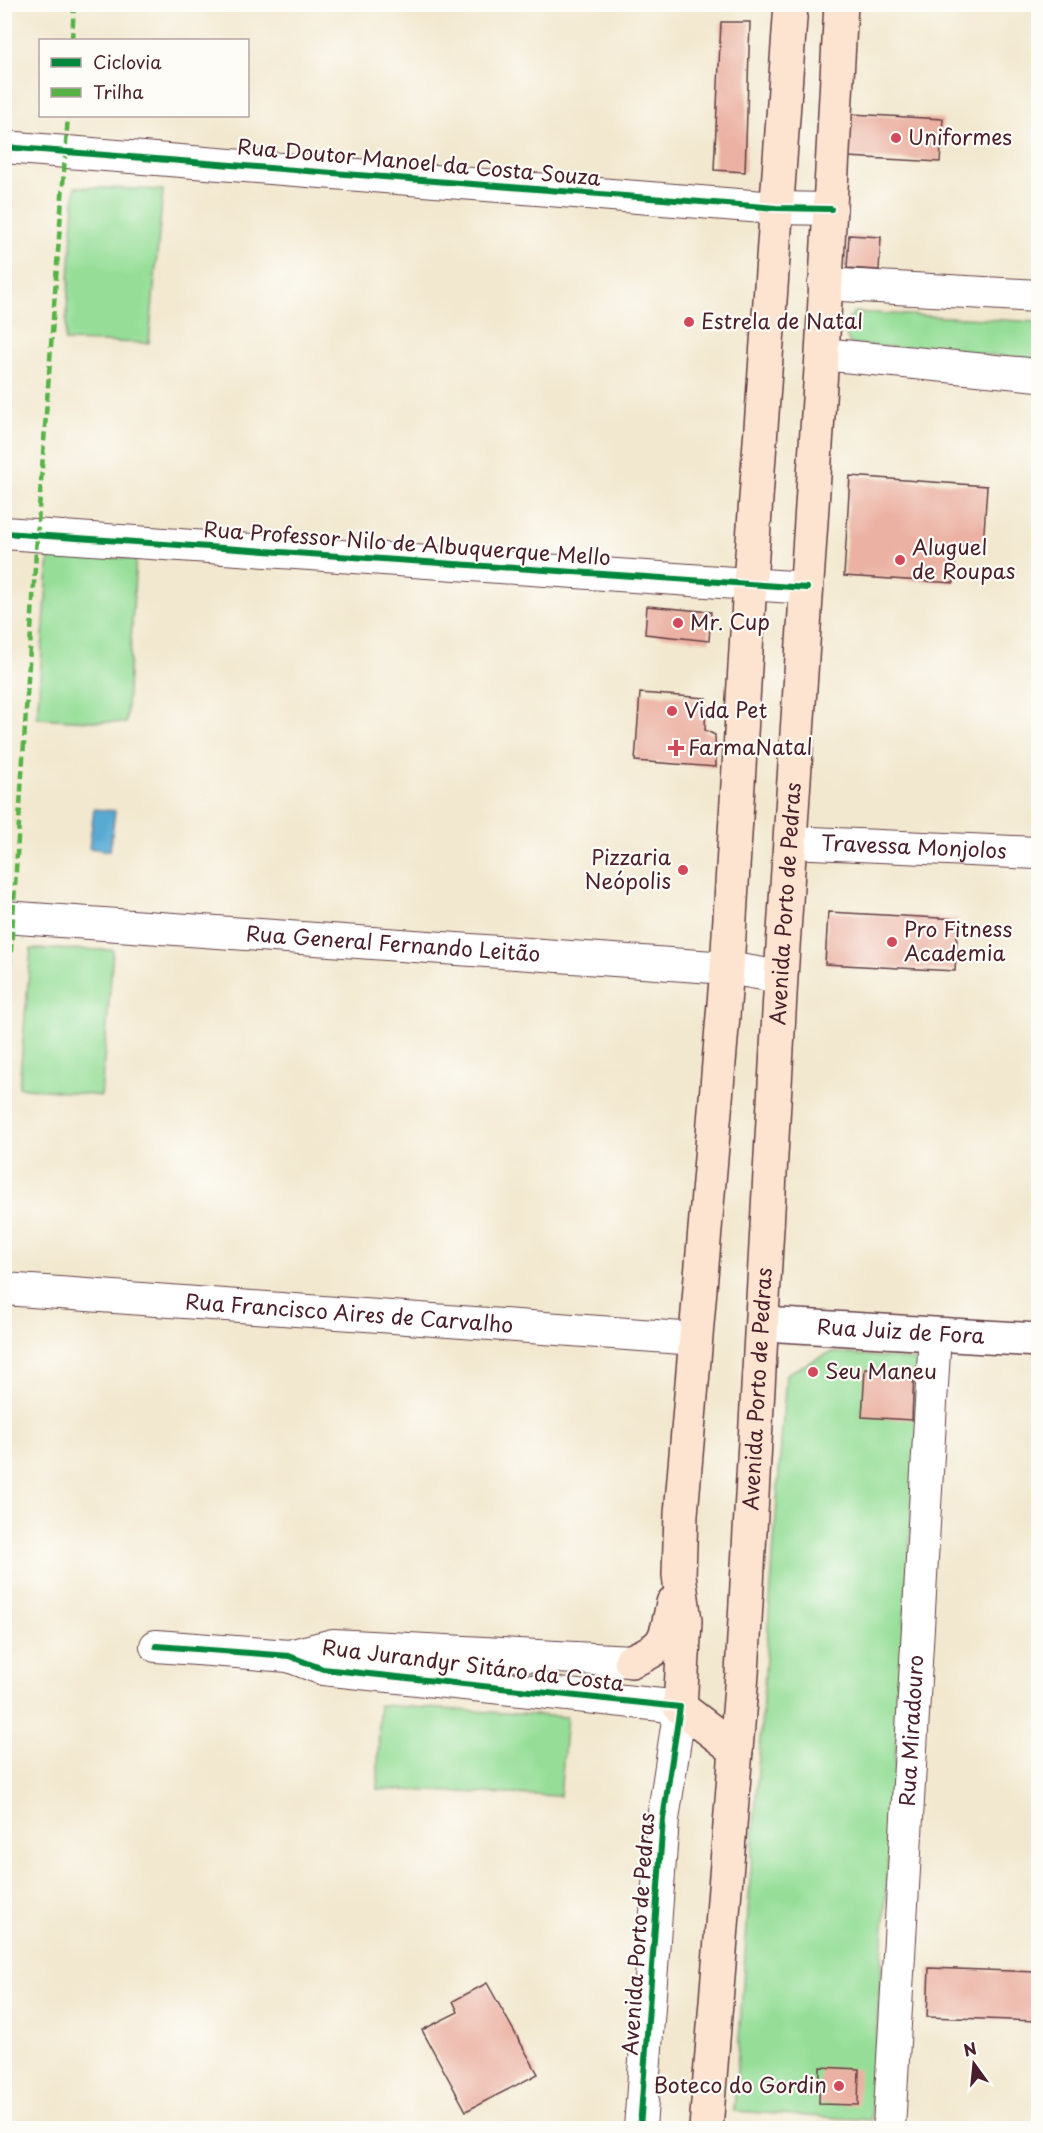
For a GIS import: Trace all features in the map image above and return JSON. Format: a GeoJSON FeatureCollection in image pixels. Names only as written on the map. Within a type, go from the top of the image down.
{"type":"FeatureCollection","features":[{"type":"Feature","properties":{"kind":"main road","name":"Avenida Porto de Pedras"},"geometry":{"type":"LineString","coordinates":[[681,1696],[685,1621],[679,1575],[681,1514],[727,968],[750,583],[791,4]]}},
{"type":"Feature","properties":{"kind":"main road","name":"Avenida Porto de Pedras"},"geometry":{"type":"LineString","coordinates":[[706,2128],[740,1696],[781,977],[822,354],[824,284],[831,209],[842,4]]}},
{"type":"Feature","properties":{"kind":"main road"},"geometry":{"type":"LineString","coordinates":[[632,1661],[656,1651],[666,1636],[679,1575]]}},
{"type":"Feature","properties":{"kind":"main road"},"geometry":{"type":"LineString","coordinates":[[681,1696],[726,1702],[740,1696]]}},
{"type":"Feature","properties":{"kind":"main road"},"geometry":{"type":"LineString","coordinates":[[681,1696],[736,1750]]}},
{"type":"Feature","properties":{"kind":"street","name":"Rua Doutor Manoel da Costa Souza"},"geometry":{"type":"LineString","coordinates":[[4,147],[776,208],[831,209]]}},
{"type":"Feature","properties":{"kind":"street"},"geometry":{"type":"LineString","coordinates":[[824,284],[1038,296]]}},
{"type":"Feature","properties":{"kind":"street"},"geometry":{"type":"LineString","coordinates":[[822,354],[1038,375]]}},
{"type":"Feature","properties":{"kind":"street","name":"Rua Professor Nilo de Albuquerque Mello"},"geometry":{"type":"LineString","coordinates":[[4,533],[807,588]]}},
{"type":"Feature","properties":{"kind":"street","name":"Travessa Monjolos"},"geometry":{"type":"LineString","coordinates":[[790,842],[1038,853]]}},
{"type":"Feature","properties":{"kind":"street","name":"Rua General Fernando Leitão"},"geometry":{"type":"LineString","coordinates":[[4,917],[727,968],[781,977]]}},
{"type":"Feature","properties":{"kind":"street","name":"Rua Francisco Aires de Carvalho"},"geometry":{"type":"LineString","coordinates":[[4,1289],[696,1339]]}},
{"type":"Feature","properties":{"kind":"street","name":"Rua Juiz de Fora"},"geometry":{"type":"LineString","coordinates":[[763,1324],[1038,1340]]}},
{"type":"Feature","properties":{"kind":"street","name":"Rua Miradouro"},"geometry":{"type":"LineString","coordinates":[[890,2128],[936,1334]]}},
{"type":"Feature","properties":{"kind":"street","name":"Rua Jurandyr Sitáro da Costa"},"geometry":{"type":"LineString","coordinates":[[290,1656],[333,1645],[632,1661]]}},
{"type":"Feature","properties":{"kind":"street","name":"Rua Jurandyr Sitáro da Costa"},"geometry":{"type":"LineString","coordinates":[[156,1646],[290,1656],[323,1669],[681,1696]]}},
{"type":"Feature","properties":{"kind":"street","name":"Avenida Porto de Pedras"},"geometry":{"type":"LineString","coordinates":[[640,2128],[663,1819],[681,1696]]}},
{"type":"Feature","properties":{"kind":"green space"},"geometry":{"type":"Polygon","coordinates":[[[75,187],[163,190],[149,343],[65,341],[75,187]]]}},
{"type":"Feature","properties":{"kind":"green space"},"geometry":{"type":"Polygon","coordinates":[[[854,312],[1038,322],[1038,359],[850,344],[843,327],[854,312]]]}},
{"type":"Feature","properties":{"kind":"green space"},"geometry":{"type":"Polygon","coordinates":[[[49,557],[136,558],[126,723],[37,718],[49,557]]]}},
{"type":"Feature","properties":{"kind":"green space"},"geometry":{"type":"Polygon","coordinates":[[[31,949],[113,950],[101,1096],[19,1087],[31,949]]]}},
{"type":"Feature","properties":{"kind":"green space"},"geometry":{"type":"Polygon","coordinates":[[[831,1352],[922,1361],[871,2120],[734,2111],[786,1374],[831,1352]]]}},
{"type":"Feature","properties":{"kind":"green space"},"geometry":{"type":"Polygon","coordinates":[[[379,1705],[567,1717],[560,1796],[378,1789],[379,1705]]]}},
{"type":"Feature","properties":{"kind":"water"},"geometry":{"type":"Polygon","coordinates":[[[94,809],[115,811],[110,851],[89,848],[94,809]]]}},
{"type":"Feature","properties":{"kind":"building"},"geometry":{"type":"Polygon","coordinates":[[[721,22],[750,22],[745,172],[714,170],[721,22]]]}},
{"type":"Feature","properties":{"kind":"building","name":"Uniformes"},"geometry":{"type":"Polygon","coordinates":[[[851,114],[943,119],[940,162],[848,157],[851,114]]]}},
{"type":"Feature","properties":{"kind":"building"},"geometry":{"type":"Polygon","coordinates":[[[849,235],[881,237],[879,270],[847,268],[849,235]]]}},
{"type":"Feature","properties":{"kind":"building"},"geometry":{"type":"Polygon","coordinates":[[[850,476],[987,486],[983,547],[956,545],[954,583],[844,576],[850,476]]]}},
{"type":"Feature","properties":{"kind":"building","name":"Mr. Cup"},"geometry":{"type":"Polygon","coordinates":[[[647,606],[711,612],[709,641],[645,634],[647,606]]]}},
{"type":"Feature","properties":{"kind":"building"},"geometry":{"type":"Polygon","coordinates":[[[640,693],[706,698],[705,730],[715,735],[716,767],[635,761],[640,693]]]}},
{"type":"Feature","properties":{"kind":"building","name":"Pro Fitness Academia"},"geometry":{"type":"Polygon","coordinates":[[[828,912],[958,919],[955,971],[825,964],[828,912]]]}},
{"type":"Feature","properties":{"kind":"building"},"geometry":{"type":"Polygon","coordinates":[[[865,1369],[914,1371],[912,1420],[862,1417],[865,1369]]]}},
{"type":"Feature","properties":{"kind":"building"},"geometry":{"type":"Polygon","coordinates":[[[929,1968],[1038,1972],[1038,2021],[927,2017],[929,1968]]]}},
{"type":"Feature","properties":{"kind":"building"},"geometry":{"type":"Polygon","coordinates":[[[487,1983],[538,2074],[466,2111],[422,2030],[458,2012],[453,2001],[487,1983]]]}},
{"type":"Feature","properties":{"kind":"building","name":"Boteco do Gordin"},"geometry":{"type":"Polygon","coordinates":[[[820,2067],[859,2069],[858,2105],[819,2104],[820,2067]]]}},
{"type":"Feature","properties":{"kind":"marked path"},"geometry":{"type":"LineString","coordinates":[[72,39],[74,4]]}},
{"type":"Feature","properties":{"kind":"marked path"},"geometry":{"type":"LineString","coordinates":[[4,1061],[37,536],[68,117]]}},
{"type":"Feature","properties":{"kind":"cycle path"},"geometry":{"type":"LineString","coordinates":[[4,147],[776,208],[831,209]]}},
{"type":"Feature","properties":{"kind":"cycle path"},"geometry":{"type":"LineString","coordinates":[[4,533],[807,588]]}},
{"type":"Feature","properties":{"kind":"cycle path"},"geometry":{"type":"LineString","coordinates":[[156,1646],[289,1656],[323,1669],[680,1707],[663,1819],[640,2128]]}},
{"type":"Feature","properties":{"kind":"place","name":"Uniformes"},"geometry":{"type":"Point","coordinates":[896,138]}},
{"type":"Feature","properties":{"kind":"place","name":"Estrela de Natal"},"geometry":{"type":"Point","coordinates":[689,322]}},
{"type":"Feature","properties":{"kind":"place","name":"Aluguel de Roupas"},"geometry":{"type":"Point","coordinates":[900,560]}},
{"type":"Feature","properties":{"kind":"place","name":"Mr. Cup"},"geometry":{"type":"Point","coordinates":[678,623]}},
{"type":"Feature","properties":{"kind":"place","name":"Vida Pet"},"geometry":{"type":"Point","coordinates":[672,711]}},
{"type":"Feature","properties":{"kind":"place","name":"FarmaNatal"},"geometry":{"type":"Point","coordinates":[676,748]}},
{"type":"Feature","properties":{"kind":"place","name":"Pizzaria Neópolis"},"geometry":{"type":"Point","coordinates":[683,870]}},
{"type":"Feature","properties":{"kind":"place","name":"Pro Fitness Academia"},"geometry":{"type":"Point","coordinates":[892,942]}},
{"type":"Feature","properties":{"kind":"place","name":"Seu Maneu"},"geometry":{"type":"Point","coordinates":[813,1372]}},
{"type":"Feature","properties":{"kind":"place","name":"Boteco do Gordin"},"geometry":{"type":"Point","coordinates":[839,2086]}}]}
